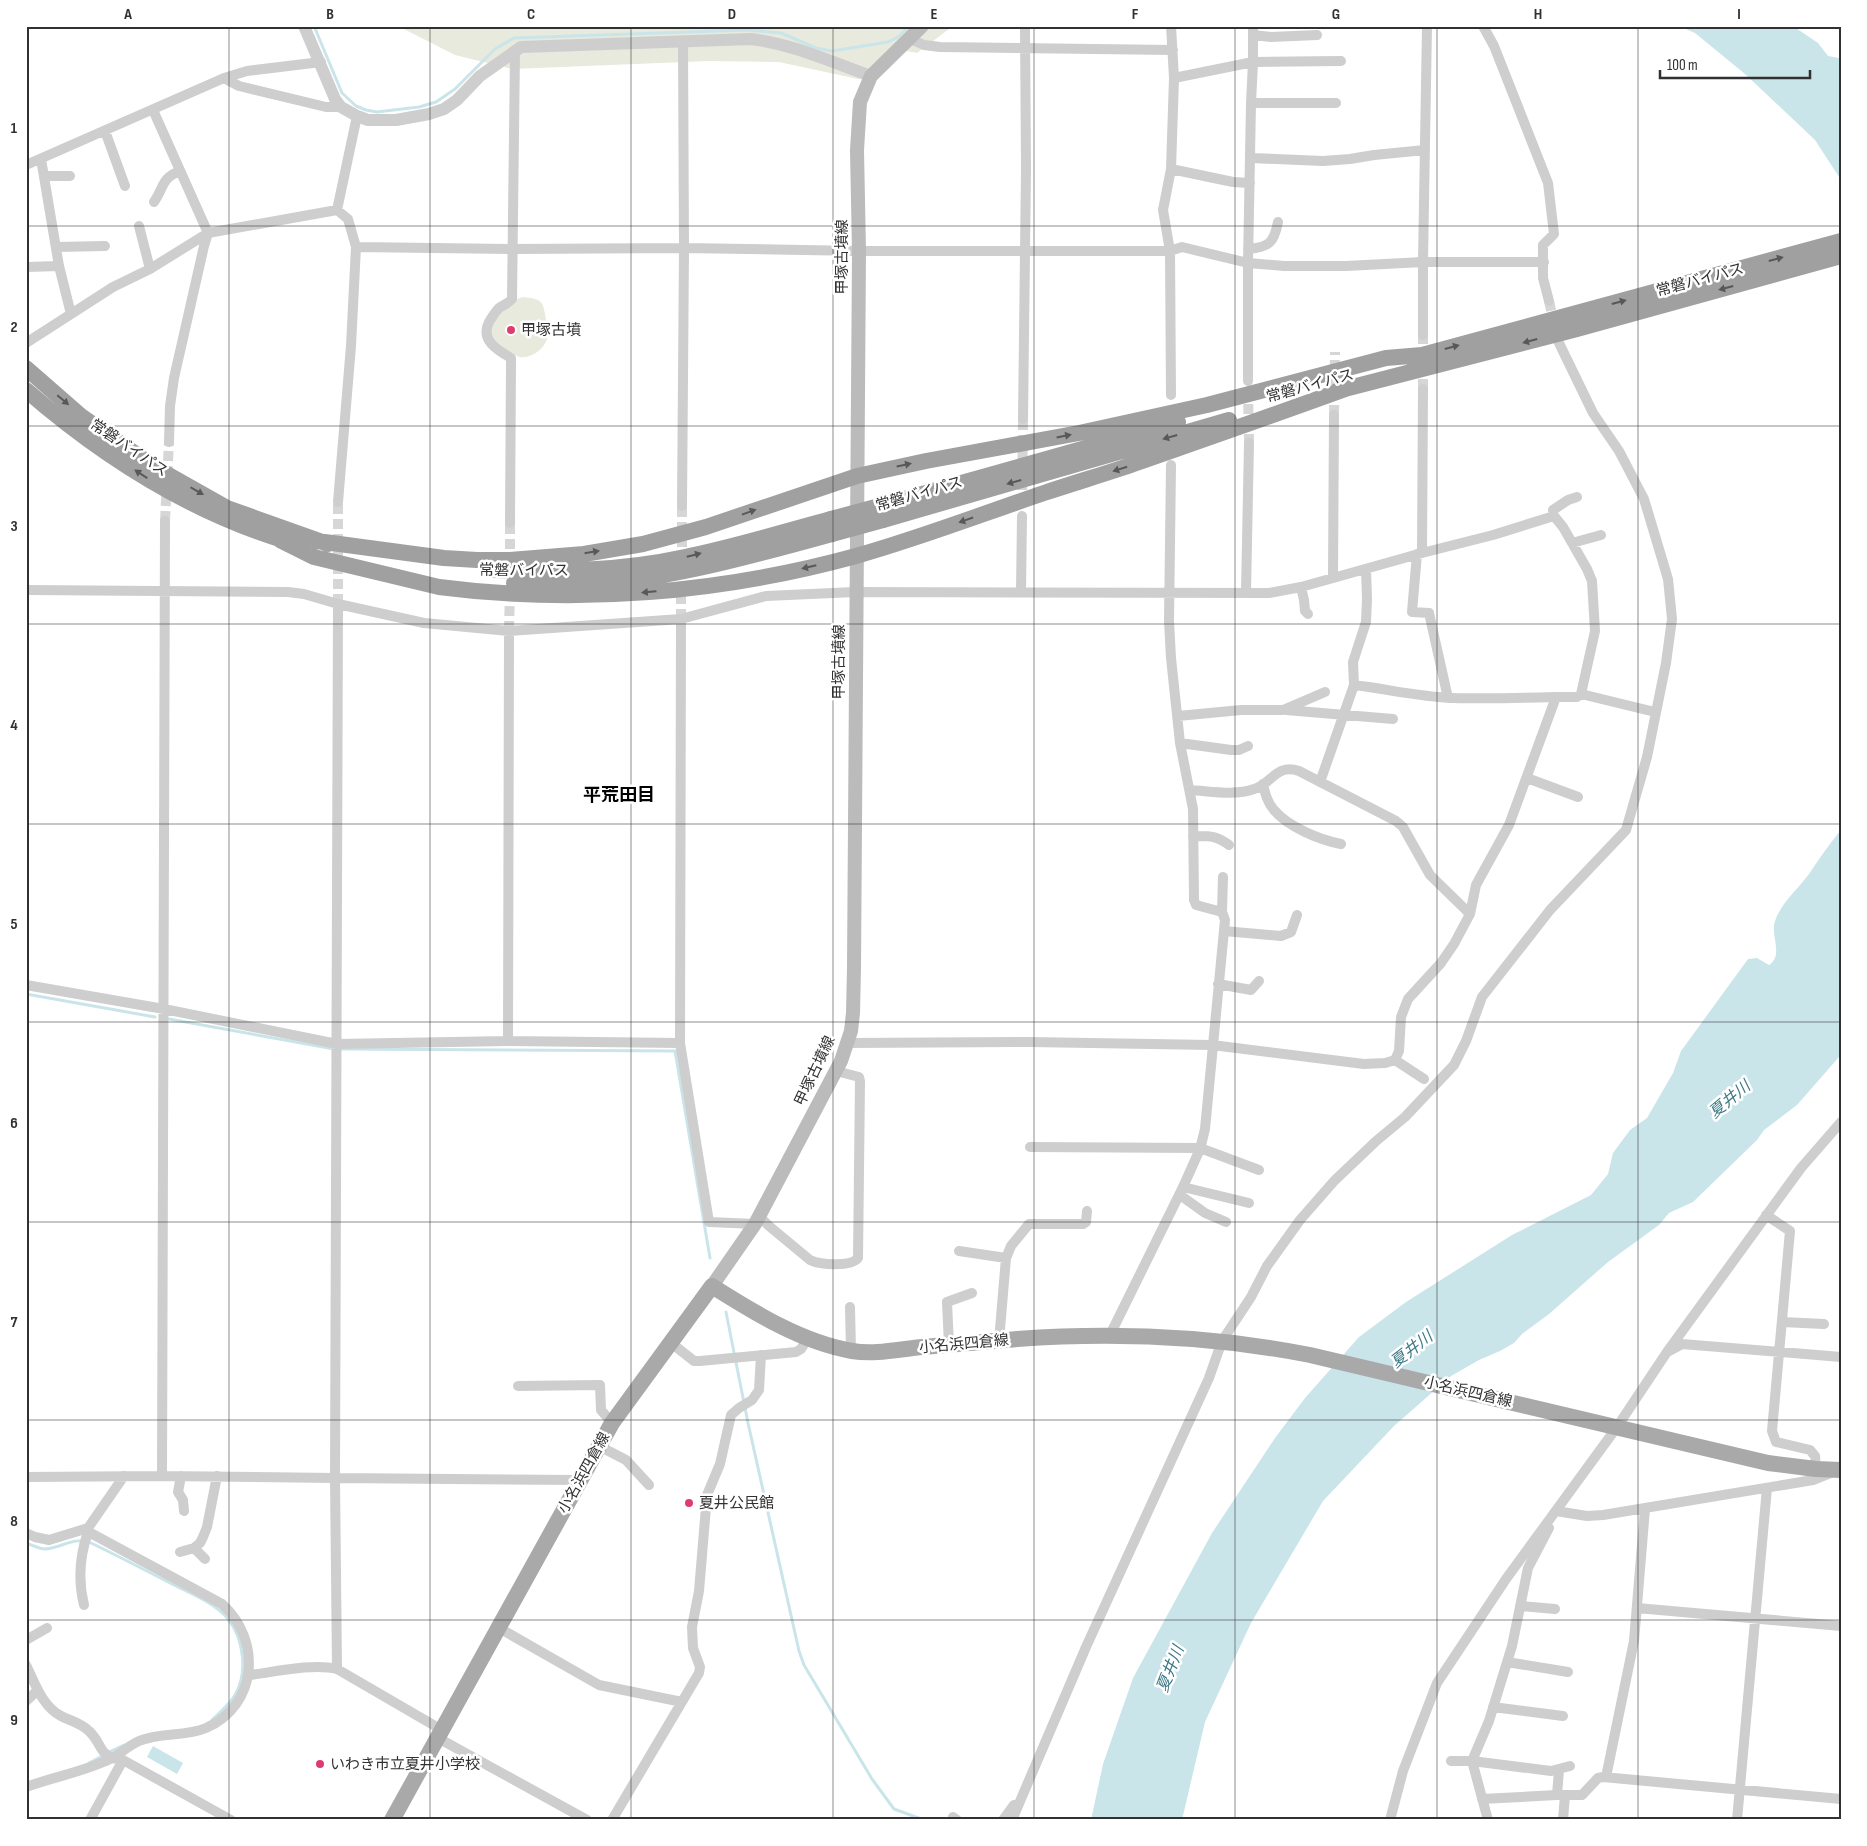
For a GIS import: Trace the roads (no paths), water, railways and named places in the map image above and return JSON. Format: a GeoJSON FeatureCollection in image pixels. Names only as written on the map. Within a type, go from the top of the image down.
{"type":"FeatureCollection","features":[{"type":"Feature","properties":{"kind":"highway","name":"常磐バイパス"},"geometry":{"type":"LineString","coordinates":[[26,368],[82,416],[156,468],[227,508],[317,541],[360,552],[465,570],[605,568],[684,557],[832,526],[883,513],[1348,388],[1841,242]]}},
{"type":"Feature","properties":{"kind":"highway","name":"常磐バイパス"},"geometry":{"type":"LineString","coordinates":[[883,513],[1062,454],[1352,376],[1422,355],[1574,322],[1841,256]]}},
{"type":"Feature","properties":{"kind":"highway"},"geometry":{"type":"LineString","coordinates":[[317,541],[444,558],[510,560],[584,554],[643,544],[706,527],[857,476],[1107,427],[1207,404],[1386,358],[1422,355]]}},
{"type":"Feature","properties":{"kind":"highway"},"geometry":{"type":"LineString","coordinates":[[280,540],[314,557],[439,587],[546,595],[602,595],[698,587],[783,573],[856,556],[1123,468],[1348,388]]}},
{"type":"Feature","properties":{"kind":"highway","name":"常磐バイパス"},"geometry":{"type":"LineString","coordinates":[[26,390],[76,431],[152,481],[216,515],[280,540],[351,561],[404,572],[460,579],[552,584],[605,583],[750,557],[832,526]]}},
{"type":"Feature","properties":{"kind":"main road","name":"甲塚古墳線"},"geometry":{"type":"LineString","coordinates":[[712,1286],[757,1220],[836,1072],[847,1043],[853,1013],[859,251],[857,150],[860,102],[871,76],[922,26]]}},
{"type":"Feature","properties":{"kind":"main road","name":"小名浜四倉線"},"geometry":{"type":"LineString","coordinates":[[392,1820],[612,1423],[712,1286],[751,1310],[808,1338],[827,1346],[852,1351],[883,1352],[998,1341],[1110,1335],[1226,1341],[1310,1355],[1768,1463],[1838,1470]]}},
{"type":"Feature","properties":{"kind":"street"},"geometry":{"type":"LineString","coordinates":[[304,26],[320,62],[321,69],[341,107],[368,120],[396,120],[429,114],[444,109],[457,100],[480,76],[521,47],[556,44],[751,39],[775,42],[871,76]]}},
{"type":"Feature","properties":{"kind":"street"},"geometry":{"type":"LineString","coordinates":[[1023,419],[1026,169],[1025,26]]}},
{"type":"Feature","properties":{"kind":"street"},"geometry":{"type":"LineString","coordinates":[[1171,26],[1174,78],[1171,169],[1163,210],[1170,251],[1171,395]]}},
{"type":"Feature","properties":{"kind":"street"},"geometry":{"type":"LineString","coordinates":[[1423,335],[1426,26]]}},
{"type":"Feature","properties":{"kind":"street"},"geometry":{"type":"LineString","coordinates":[[1483,26],[1494,46],[1548,183],[1554,234],[1543,245],[1543,278],[1549,301]]}},
{"type":"Feature","properties":{"kind":"street"},"geometry":{"type":"LineString","coordinates":[[1248,381],[1248,249],[1253,31],[1271,37],[1316,35]]}},
{"type":"Feature","properties":{"kind":"street"},"geometry":{"type":"LineString","coordinates":[[908,38],[940,47],[1173,50]]}},
{"type":"Feature","properties":{"kind":"street"},"geometry":{"type":"LineString","coordinates":[[682,506],[683,41]]}},
{"type":"Feature","properties":{"kind":"street"},"geometry":{"type":"LineString","coordinates":[[510,523],[512,361],[511,358],[498,351],[489,341],[486,331],[498,308],[512,299],[514,51]]}},
{"type":"Feature","properties":{"kind":"street"},"geometry":{"type":"LineString","coordinates":[[1174,78],[1253,62],[1341,61]]}},
{"type":"Feature","properties":{"kind":"street"},"geometry":{"type":"LineString","coordinates":[[26,165],[224,78],[247,70],[320,62]]}},
{"type":"Feature","properties":{"kind":"street"},"geometry":{"type":"LineString","coordinates":[[224,78],[239,86],[326,107],[341,107]]}},
{"type":"Feature","properties":{"kind":"street"},"geometry":{"type":"LineString","coordinates":[[1251,103],[1336,103]]}},
{"type":"Feature","properties":{"kind":"street"},"geometry":{"type":"LineString","coordinates":[[153,110],[208,233],[174,378],[170,406],[169,442]]}},
{"type":"Feature","properties":{"kind":"street"},"geometry":{"type":"LineString","coordinates":[[337,210],[357,116]]}},
{"type":"Feature","properties":{"kind":"street"},"geometry":{"type":"LineString","coordinates":[[105,131],[125,186]]}},
{"type":"Feature","properties":{"kind":"street"},"geometry":{"type":"LineString","coordinates":[[1251,158],[1350,159],[1425,150]]}},
{"type":"Feature","properties":{"kind":"street"},"geometry":{"type":"LineString","coordinates":[[41,159],[59,266],[71,314]]}},
{"type":"Feature","properties":{"kind":"street"},"geometry":{"type":"LineString","coordinates":[[1171,169],[1233,182],[1250,183]]}},
{"type":"Feature","properties":{"kind":"street"},"geometry":{"type":"LineString","coordinates":[[154,202],[166,179],[171,174],[180,171]]}},
{"type":"Feature","properties":{"kind":"street"},"geometry":{"type":"LineString","coordinates":[[44,176],[70,176]]}},
{"type":"Feature","properties":{"kind":"street"},"geometry":{"type":"LineString","coordinates":[[26,343],[113,287],[150,269],[208,233],[337,210],[348,219],[356,247],[351,346],[338,502]]}},
{"type":"Feature","properties":{"kind":"street"},"geometry":{"type":"LineString","coordinates":[[1248,249],[1268,244],[1273,240],[1278,222]]}},
{"type":"Feature","properties":{"kind":"street"},"geometry":{"type":"LineString","coordinates":[[139,226],[150,269]]}},
{"type":"Feature","properties":{"kind":"street"},"geometry":{"type":"LineString","coordinates":[[56,247],[104,246]]}},
{"type":"Feature","properties":{"kind":"street"},"geometry":{"type":"LineString","coordinates":[[356,247],[512,249],[684,248],[859,251],[1170,251],[1182,247],[1248,263],[1284,266],[1346,266],[1423,262],[1544,262]]}},
{"type":"Feature","properties":{"kind":"street"},"geometry":{"type":"LineString","coordinates":[[26,267],[59,266]]}},
{"type":"Feature","properties":{"kind":"street"},"geometry":{"type":"LineString","coordinates":[[1012,1820],[1086,1647],[1226,1341],[1267,1266],[1300,1220],[1334,1180],[1405,1117],[1454,1065],[1466,1041],[1482,997],[1550,910],[1626,830],[1647,757],[1666,662],[1672,619],[1668,579],[1644,499],[1620,451],[1593,413],[1559,343]]}},
{"type":"Feature","properties":{"kind":"street"},"geometry":{"type":"LineString","coordinates":[[1423,389],[1420,554],[1412,612],[1430,613],[1448,698]]}},
{"type":"Feature","properties":{"kind":"street"},"geometry":{"type":"LineString","coordinates":[[1333,578],[1334,415]]}},
{"type":"Feature","properties":{"kind":"street"},"geometry":{"type":"LineString","coordinates":[[1246,592],[1248,443]]}},
{"type":"Feature","properties":{"kind":"street"},"geometry":{"type":"LineString","coordinates":[[1171,464],[1171,658],[1180,743],[1190,790],[1194,900],[1196,905],[1222,912]]}},
{"type":"Feature","properties":{"kind":"street"},"geometry":{"type":"LineString","coordinates":[[1553,510],[1568,500],[1577,497]]}},
{"type":"Feature","properties":{"kind":"street"},"geometry":{"type":"LineString","coordinates":[[1021,591],[1022,516]]}},
{"type":"Feature","properties":{"kind":"street"},"geometry":{"type":"LineString","coordinates":[[26,590],[288,592],[304,594],[338,604],[424,623],[509,631],[681,619],[766,596],[855,592],[1281,592],[1493,535],[1554,516],[1563,527],[1592,581],[1595,631],[1581,694]]}},
{"type":"Feature","properties":{"kind":"street"},"geometry":{"type":"LineString","coordinates":[[162,1476],[165,521]]}},
{"type":"Feature","properties":{"kind":"street"},"geometry":{"type":"LineString","coordinates":[[1572,543],[1601,535]]}},
{"type":"Feature","properties":{"kind":"street"},"geometry":{"type":"LineString","coordinates":[[1320,782],[1354,685],[1353,662],[1366,622],[1366,569]]}},
{"type":"Feature","properties":{"kind":"street"},"geometry":{"type":"LineString","coordinates":[[1302,587],[1304,611],[1308,614]]}},
{"type":"Feature","properties":{"kind":"street"},"geometry":{"type":"LineString","coordinates":[[337,1669],[335,1478],[338,604]]}},
{"type":"Feature","properties":{"kind":"street"},"geometry":{"type":"LineString","coordinates":[[681,619],[680,1043],[709,1222],[757,1220],[769,1226],[816,1263],[850,1263],[858,1258],[860,1081],[856,1075],[836,1072]]}},
{"type":"Feature","properties":{"kind":"street"},"geometry":{"type":"LineString","coordinates":[[508,1041],[509,631]]}},
{"type":"Feature","properties":{"kind":"street"},"geometry":{"type":"LineString","coordinates":[[1354,685],[1448,698],[1577,697],[1581,694],[1655,712]]}},
{"type":"Feature","properties":{"kind":"street"},"geometry":{"type":"LineString","coordinates":[[1283,710],[1325,692]]}},
{"type":"Feature","properties":{"kind":"street"},"geometry":{"type":"LineString","coordinates":[[847,1043],[1030,1042],[1212,1044],[1364,1064],[1385,1063],[1394,1060],[1399,1051],[1402,1017],[1408,999],[1441,963],[1454,944],[1470,914],[1476,885],[1509,824],[1556,697]]}},
{"type":"Feature","properties":{"kind":"street"},"geometry":{"type":"LineString","coordinates":[[1178,716],[1240,710],[1283,710],[1393,719]]}},
{"type":"Feature","properties":{"kind":"street"},"geometry":{"type":"LineString","coordinates":[[1180,743],[1231,750],[1239,750],[1248,746]]}},
{"type":"Feature","properties":{"kind":"street"},"geometry":{"type":"LineString","coordinates":[[1190,790],[1242,792],[1256,789],[1271,776],[1285,769],[1293,769],[1396,821],[1403,827],[1430,875],[1470,914]]}},
{"type":"Feature","properties":{"kind":"street"},"geometry":{"type":"LineString","coordinates":[[1527,778],[1578,797]]}},
{"type":"Feature","properties":{"kind":"street"},"geometry":{"type":"LineString","coordinates":[[1263,784],[1266,796],[1274,810],[1283,818],[1316,838],[1341,844]]}},
{"type":"Feature","properties":{"kind":"street"},"geometry":{"type":"LineString","coordinates":[[1193,836],[1214,836],[1229,845]]}},
{"type":"Feature","properties":{"kind":"street"},"geometry":{"type":"LineString","coordinates":[[1110,1335],[1182,1191],[1200,1148],[1204,1129],[1225,920],[1222,912],[1223,877]]}},
{"type":"Feature","properties":{"kind":"street"},"geometry":{"type":"LineString","coordinates":[[1224,931],[1281,936],[1291,932],[1297,915]]}},
{"type":"Feature","properties":{"kind":"street"},"geometry":{"type":"LineString","coordinates":[[1218,984],[1251,990],[1259,981]]}},
{"type":"Feature","properties":{"kind":"street"},"geometry":{"type":"LineString","coordinates":[[26,985],[164,1009],[337,1047],[508,1041],[680,1043]]}},
{"type":"Feature","properties":{"kind":"street"},"geometry":{"type":"LineString","coordinates":[[1394,1060],[1424,1079]]}},
{"type":"Feature","properties":{"kind":"street"},"geometry":{"type":"LineString","coordinates":[[1390,1820],[1403,1771],[1437,1683],[1506,1579],[1613,1426],[1801,1168],[1841,1122]]}},
{"type":"Feature","properties":{"kind":"street"},"geometry":{"type":"LineString","coordinates":[[1030,1147],[1200,1148],[1259,1170]]}},
{"type":"Feature","properties":{"kind":"street"},"geometry":{"type":"LineString","coordinates":[[1182,1191],[1248,1203]]}},
{"type":"Feature","properties":{"kind":"street"},"geometry":{"type":"LineString","coordinates":[[1182,1191],[1205,1212],[1226,1222]]}},
{"type":"Feature","properties":{"kind":"street"},"geometry":{"type":"LineString","coordinates":[[998,1341],[1006,1258],[1010,1246],[1028,1224],[1083,1224],[1086,1222],[1087,1211]]}},
{"type":"Feature","properties":{"kind":"street"},"geometry":{"type":"LineString","coordinates":[[1766,1216],[1790,1231],[1772,1431],[1776,1442],[1810,1450],[1815,1456],[1816,1469]]}},
{"type":"Feature","properties":{"kind":"street"},"geometry":{"type":"LineString","coordinates":[[959,1251],[1006,1258]]}},
{"type":"Feature","properties":{"kind":"street"},"geometry":{"type":"LineString","coordinates":[[949,1345],[947,1302],[972,1293]]}},
{"type":"Feature","properties":{"kind":"street"},"geometry":{"type":"LineString","coordinates":[[850,1307],[852,1351]]}},
{"type":"Feature","properties":{"kind":"street"},"geometry":{"type":"LineString","coordinates":[[1782,1322],[1824,1324]]}},
{"type":"Feature","properties":{"kind":"street"},"geometry":{"type":"LineString","coordinates":[[670,1342],[694,1361],[796,1352],[801,1349],[808,1338]]}},
{"type":"Feature","properties":{"kind":"street"},"geometry":{"type":"LineString","coordinates":[[1667,1352],[1682,1344],[1841,1357]]}},
{"type":"Feature","properties":{"kind":"street"},"geometry":{"type":"LineString","coordinates":[[612,1820],[699,1673],[700,1667],[693,1648],[692,1626],[699,1591],[707,1495],[720,1464],[731,1416],[739,1408],[752,1400],[759,1390],[761,1355]]}},
{"type":"Feature","properties":{"kind":"street"},"geometry":{"type":"LineString","coordinates":[[518,1386],[600,1385],[601,1410],[612,1423]]}},
{"type":"Feature","properties":{"kind":"street"},"geometry":{"type":"LineString","coordinates":[[600,1446],[626,1460],[649,1485]]}},
{"type":"Feature","properties":{"kind":"street"},"geometry":{"type":"LineString","coordinates":[[1553,1514],[1586,1516],[1645,1509],[1814,1480],[1838,1470]]}},
{"type":"Feature","properties":{"kind":"street"},"geometry":{"type":"LineString","coordinates":[[84,1605],[80,1582],[86,1536],[93,1522],[124,1476]]}},
{"type":"Feature","properties":{"kind":"street"},"geometry":{"type":"LineString","coordinates":[[181,1476],[178,1492],[183,1500],[184,1511]]}},
{"type":"Feature","properties":{"kind":"street"},"geometry":{"type":"LineString","coordinates":[[180,1552],[194,1548],[200,1543],[207,1527],[217,1476]]}},
{"type":"Feature","properties":{"kind":"street"},"geometry":{"type":"LineString","coordinates":[[26,1477],[217,1476],[580,1480]]}},
{"type":"Feature","properties":{"kind":"street"},"geometry":{"type":"LineString","coordinates":[[1737,1820],[1767,1488]]}},
{"type":"Feature","properties":{"kind":"street"},"geometry":{"type":"LineString","coordinates":[[1606,1777],[1634,1642],[1645,1509]]}},
{"type":"Feature","properties":{"kind":"street"},"geometry":{"type":"LineString","coordinates":[[1488,1820],[1472,1761],[1493,1707],[1507,1662],[1528,1568],[1551,1526],[1553,1514]]}},
{"type":"Feature","properties":{"kind":"street"},"geometry":{"type":"LineString","coordinates":[[26,1534],[49,1540],[86,1536],[200,1592],[228,1610],[238,1622],[245,1638],[249,1656],[250,1675],[235,1705],[216,1723],[196,1732],[140,1741],[79,1771],[26,1787]]}},
{"type":"Feature","properties":{"kind":"street"},"geometry":{"type":"LineString","coordinates":[[194,1548],[205,1559]]}},
{"type":"Feature","properties":{"kind":"street"},"geometry":{"type":"LineString","coordinates":[[1520,1606],[1555,1609]]}},
{"type":"Feature","properties":{"kind":"street"},"geometry":{"type":"LineString","coordinates":[[1637,1608],[1841,1626]]}},
{"type":"Feature","properties":{"kind":"street"},"geometry":{"type":"LineString","coordinates":[[26,1640],[47,1628]]}},
{"type":"Feature","properties":{"kind":"street"},"geometry":{"type":"LineString","coordinates":[[499,1628],[599,1685],[682,1702]]}},
{"type":"Feature","properties":{"kind":"street"},"geometry":{"type":"LineString","coordinates":[[1507,1662],[1568,1672]]}},
{"type":"Feature","properties":{"kind":"street"},"geometry":{"type":"LineString","coordinates":[[26,1665],[49,1707],[89,1731],[108,1756],[123,1760],[232,1820]]}},
{"type":"Feature","properties":{"kind":"street"},"geometry":{"type":"LineString","coordinates":[[250,1675],[282,1670],[326,1667],[337,1669],[440,1734],[587,1820]]}},
{"type":"Feature","properties":{"kind":"street"},"geometry":{"type":"LineString","coordinates":[[26,1701],[38,1690]]}},
{"type":"Feature","properties":{"kind":"street"},"geometry":{"type":"LineString","coordinates":[[1493,1707],[1563,1716]]}},
{"type":"Feature","properties":{"kind":"street"},"geometry":{"type":"LineString","coordinates":[[90,1820],[123,1760]]}},
{"type":"Feature","properties":{"kind":"street"},"geometry":{"type":"LineString","coordinates":[[1452,1762],[1472,1761],[1551,1771],[1570,1766]]}},
{"type":"Feature","properties":{"kind":"street"},"geometry":{"type":"LineString","coordinates":[[1559,1770],[1563,1820]]}},
{"type":"Feature","properties":{"kind":"street"},"geometry":{"type":"LineString","coordinates":[[1482,1800],[1582,1795],[1598,1778],[1606,1777],[1841,1799]]}},
{"type":"Feature","properties":{"kind":"street"},"geometry":{"type":"LineString","coordinates":[[1003,1820],[1022,1794]]}},
{"type":"Feature","properties":{"kind":"water"},"geometry":{"type":"Polygon","coordinates":[[[1679,26],[1793,26],[1818,43],[1828,56],[1839,58],[1841,61],[1841,180],[1815,140],[1745,74],[1695,33],[1679,26]]]}},
{"type":"Feature","properties":{"kind":"water","name":"夏井川"},"geometry":{"type":"Polygon","coordinates":[[[1841,830],[1841,1053],[1839,1057],[1797,1105],[1764,1130],[1757,1140],[1693,1202],[1669,1213],[1659,1225],[1608,1262],[1549,1314],[1522,1334],[1514,1343],[1451,1376],[1394,1426],[1323,1501],[1251,1623],[1205,1722],[1182,1820],[1091,1820],[1103,1764],[1133,1678],[1212,1533],[1275,1438],[1305,1398],[1359,1337],[1406,1302],[1512,1235],[1591,1195],[1608,1174],[1613,1153],[1630,1130],[1647,1118],[1673,1073],[1681,1051],[1748,959],[1757,958],[1769,965],[1773,961],[1776,956],[1774,926],[1778,914],[1785,902],[1809,874],[1841,830]]]}},
{"type":"Feature","properties":{"kind":"water"},"geometry":{"type":"Polygon","coordinates":[[[153,1746],[183,1763],[177,1774],[147,1757],[153,1746]]]}},
{"type":"Feature","properties":{"kind":"waterway"},"geometry":{"type":"LineString","coordinates":[[314,26],[342,93],[356,106],[377,112],[419,107],[436,102],[455,89],[495,49],[514,38],[747,30],[781,33],[816,48],[832,51],[888,42],[898,37],[909,26]]}},
{"type":"Feature","properties":{"kind":"waterway"},"geometry":{"type":"LineString","coordinates":[[26,994],[155,1017]]}},
{"type":"Feature","properties":{"kind":"waterway"},"geometry":{"type":"LineString","coordinates":[[169,1019],[334,1049],[675,1051],[710,1258]]}},
{"type":"Feature","properties":{"kind":"waterway"},"geometry":{"type":"LineString","coordinates":[[726,1312],[748,1423],[799,1651],[804,1665],[872,1779],[894,1809],[924,1820]]}},
{"type":"Feature","properties":{"kind":"waterway"},"geometry":{"type":"LineString","coordinates":[[26,1543],[45,1549],[78,1541],[89,1542],[201,1598],[222,1613],[238,1636],[243,1667],[242,1677],[235,1695],[228,1705],[212,1720]]}},
{"type":"Feature","properties":{"kind":"waterway"},"geometry":{"type":"LineString","coordinates":[[109,1752],[124,1745]]}},
{"type":"Feature","properties":{"kind":"waterway"},"geometry":{"type":"LineString","coordinates":[[89,1763],[104,1755]]}},
{"type":"Feature","properties":{"kind":"tunnel"},"geometry":{"type":"LineString","coordinates":[[1549,301],[1554,324]]}},
{"type":"Feature","properties":{"kind":"tunnel"},"geometry":{"type":"LineString","coordinates":[[1423,335],[1423,389]]}},
{"type":"Feature","properties":{"kind":"tunnel"},"geometry":{"type":"LineString","coordinates":[[1334,415],[1335,352]]}},
{"type":"Feature","properties":{"kind":"tunnel"},"geometry":{"type":"LineString","coordinates":[[1248,389],[1249,443]]}},
{"type":"Feature","properties":{"kind":"tunnel"},"geometry":{"type":"LineString","coordinates":[[1022,505],[1023,419]]}},
{"type":"Feature","properties":{"kind":"tunnel"},"geometry":{"type":"LineString","coordinates":[[165,521],[169,442]]}},
{"type":"Feature","properties":{"kind":"tunnel"},"geometry":{"type":"LineString","coordinates":[[338,502],[338,604]]}},
{"type":"Feature","properties":{"kind":"tunnel"},"geometry":{"type":"LineString","coordinates":[[682,506],[682,562]]}},
{"type":"Feature","properties":{"kind":"tunnel"},"geometry":{"type":"LineString","coordinates":[[510,523],[510,564]]}},
{"type":"Feature","properties":{"kind":"tunnel"},"geometry":{"type":"LineString","coordinates":[[681,584],[681,619]]}},
{"type":"Feature","properties":{"kind":"tunnel"},"geometry":{"type":"LineString","coordinates":[[509,631],[510,589]]}},
{"type":"Feature","properties":{"kind":"place","name":"甲塚古墳"},"geometry":{"type":"Point","coordinates":[511,330]}},
{"type":"Feature","properties":{"kind":"place","name":"夏井公民館"},"geometry":{"type":"Point","coordinates":[689,1503]}},
{"type":"Feature","properties":{"kind":"place","name":"いわき市立夏井小学校"},"geometry":{"type":"Point","coordinates":[320,1764]}},
{"type":"Feature","properties":{"kind":"district","name":"平荒田目"},"geometry":{"type":"Point","coordinates":[619,795]}}]}
